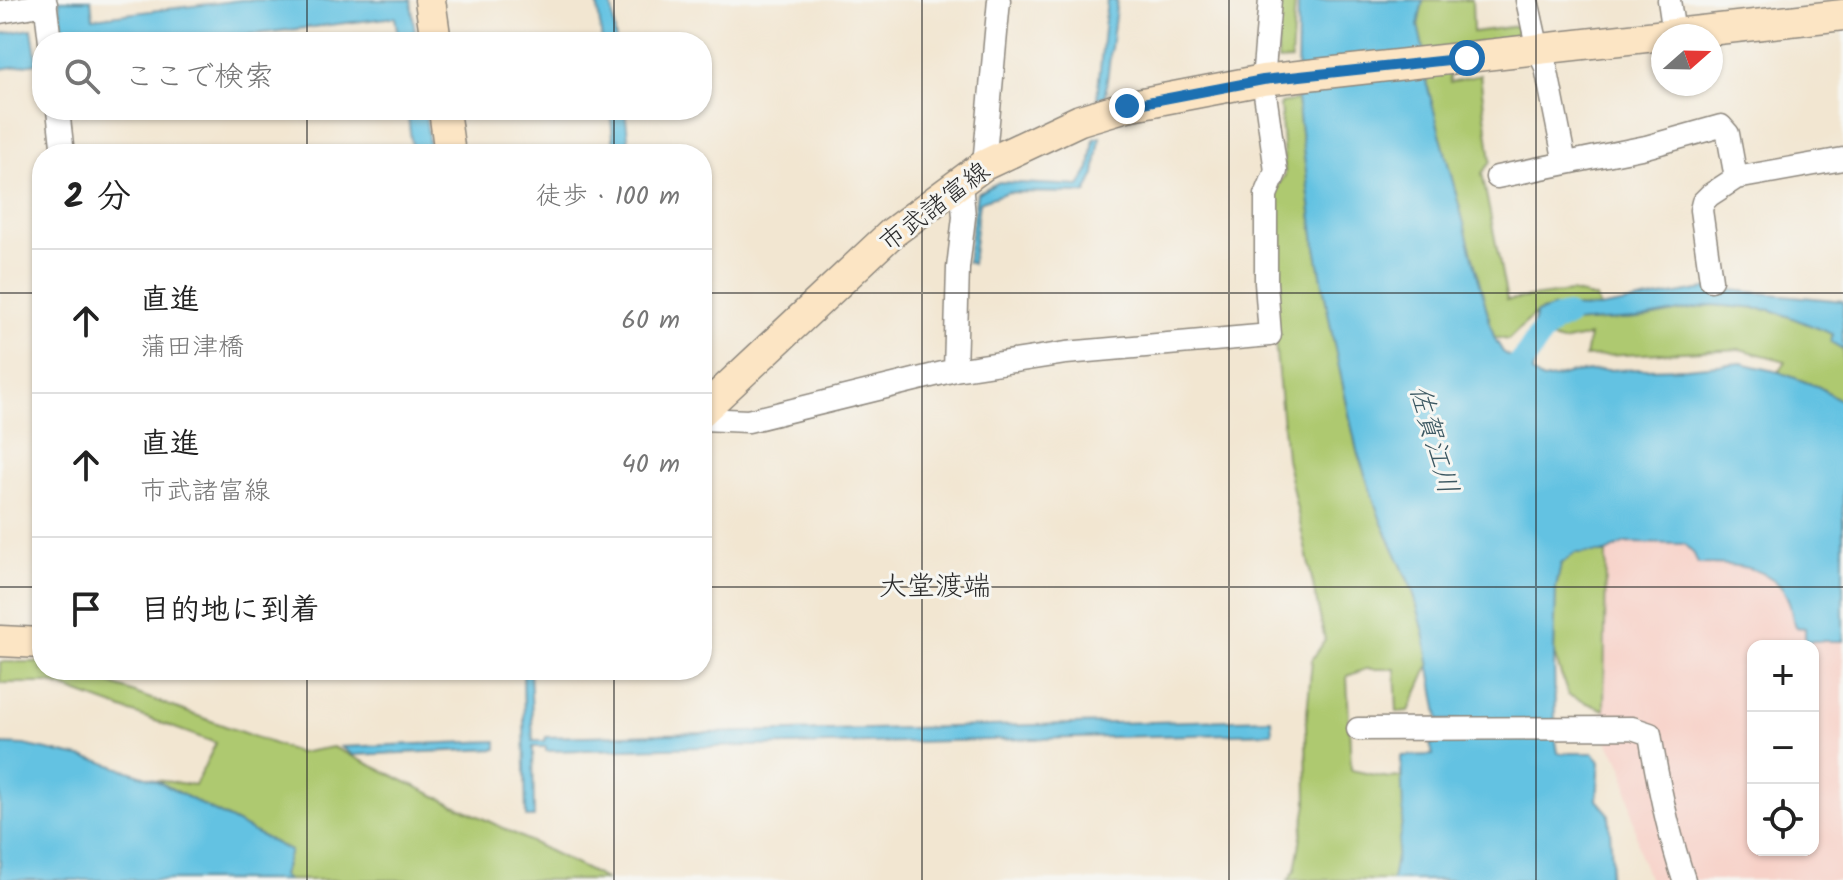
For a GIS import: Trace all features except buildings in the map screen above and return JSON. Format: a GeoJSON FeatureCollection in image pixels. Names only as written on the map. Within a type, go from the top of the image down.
{"type":"FeatureCollection","features":[{"type":"Feature","properties":{"kind":"main road"},"geometry":{"type":"LineString","coordinates":[[430,0],[435,32]]}},
{"type":"Feature","properties":{"kind":"main road"},"geometry":{"type":"LineString","coordinates":[[1723,28],[1843,15]]}},
{"type":"Feature","properties":{"kind":"main road"},"geometry":{"type":"LineString","coordinates":[[1538,50],[1651,37]]}},
{"type":"Feature","properties":{"kind":"main road","name":"市武諸富線"},"geometry":{"type":"LineString","coordinates":[[712,402],[892,233],[972,174],[1080,120],[1127,106],[1263,80],[1538,50]]}},
{"type":"Feature","properties":{"kind":"main road"},"geometry":{"type":"LineString","coordinates":[[445,120],[449,144]]}},
{"type":"Feature","properties":{"kind":"main road"},"geometry":{"type":"LineString","coordinates":[[0,641],[32,643]]}},
{"type":"Feature","properties":{"kind":"street"},"geometry":{"type":"LineString","coordinates":[[955,370],[958,268],[964,217],[999,0]]}},
{"type":"Feature","properties":{"kind":"street"},"geometry":{"type":"LineString","coordinates":[[712,419],[748,421],[955,370],[1066,353],[1270,335],[1266,283],[1266,195],[1276,171],[1263,80],[1270,0]]}},
{"type":"Feature","properties":{"kind":"street"},"geometry":{"type":"LineString","coordinates":[[1527,0],[1538,50],[1546,67],[1565,163]]}},
{"type":"Feature","properties":{"kind":"street"},"geometry":{"type":"LineString","coordinates":[[1669,0],[1673,24]]}},
{"type":"Feature","properties":{"kind":"street"},"geometry":{"type":"LineString","coordinates":[[0,12],[45,2],[49,32]]}},
{"type":"Feature","properties":{"kind":"street"},"geometry":{"type":"LineString","coordinates":[[59,120],[62,144]]}},
{"type":"Feature","properties":{"kind":"street"},"geometry":{"type":"LineString","coordinates":[[1497,177],[1646,147],[1721,126],[1728,134],[1736,178]]}},
{"type":"Feature","properties":{"kind":"street"},"geometry":{"type":"LineString","coordinates":[[1711,280],[1701,210],[1703,202],[1710,195],[1736,178],[1843,159]]}},
{"type":"Feature","properties":{"kind":"street"},"geometry":{"type":"LineString","coordinates":[[1358,729],[1632,728],[1650,734],[1661,801],[1684,880]]}},
{"type":"Feature","properties":{"kind":"shaded area"},"geometry":{"type":"Polygon","coordinates":[[[1625,543],[1684,544],[1694,554],[1698,564],[1734,564],[1767,575],[1787,596],[1795,627],[1805,628],[1806,640],[1747,640],[1747,856],[1819,856],[1819,640],[1843,641],[1843,880],[1649,880],[1640,856],[1623,766],[1603,735],[1606,553],[1625,543]]]}},
{"type":"Feature","properties":{"kind":"green space"},"geometry":{"type":"Polygon","coordinates":[[[1277,0],[1295,0],[1291,60],[1278,61],[1277,0]]]}},
{"type":"Feature","properties":{"kind":"green space"},"geometry":{"type":"Polygon","coordinates":[[[1423,0],[1472,0],[1473,32],[1518,26],[1517,36],[1448,48],[1450,82],[1480,75],[1491,161],[1482,173],[1507,300],[1571,292],[1596,298],[1599,308],[1555,307],[1536,313],[1508,340],[1494,337],[1428,88],[1418,25],[1423,0]]]}},
{"type":"Feature","properties":{"kind":"green space"},"geometry":{"type":"Polygon","coordinates":[[[1297,100],[1314,236],[1357,451],[1381,521],[1413,591],[1430,664],[1409,711],[1397,712],[1395,669],[1366,669],[1347,676],[1351,770],[1389,778],[1401,777],[1401,756],[1422,880],[1288,880],[1295,870],[1307,804],[1306,724],[1312,660],[1325,640],[1286,458],[1275,341],[1271,196],[1285,175],[1280,103],[1297,100]]]}},
{"type":"Feature","properties":{"kind":"green space"},"geometry":{"type":"Polygon","coordinates":[[[1712,305],[1772,310],[1834,334],[1831,342],[1843,349],[1843,402],[1819,387],[1779,372],[1786,361],[1740,349],[1585,357],[1589,336],[1562,342],[1548,338],[1568,323],[1637,319],[1712,305]]]}},
{"type":"Feature","properties":{"kind":"green space"},"geometry":{"type":"Polygon","coordinates":[[[1575,553],[1606,553],[1604,710],[1568,695],[1554,654],[1556,587],[1561,564],[1575,553]]]}},
{"type":"Feature","properties":{"kind":"green space"},"geometry":{"type":"Polygon","coordinates":[[[0,662],[32,662],[32,680],[99,680],[299,753],[333,747],[607,880],[287,880],[282,877],[290,851],[155,780],[195,785],[216,743],[51,683],[0,683],[0,662]]]}},
{"type":"Feature","properties":{"kind":"water"},"geometry":{"type":"Polygon","coordinates":[[[59,0],[91,0],[93,18],[242,0],[411,0],[415,32],[397,32],[395,17],[272,32],[64,32],[59,0]]]}},
{"type":"Feature","properties":{"kind":"water"},"geometry":{"type":"Polygon","coordinates":[[[597,0],[611,0],[615,32],[601,32],[597,0]]]}},
{"type":"Feature","properties":{"kind":"water"},"geometry":{"type":"Polygon","coordinates":[[[1107,0],[1117,0],[1105,96],[1097,98],[1107,0]]]}},
{"type":"Feature","properties":{"kind":"water","name":"佐賀江川"},"geometry":{"type":"Polygon","coordinates":[[[1298,0],[1423,0],[1418,25],[1428,88],[1494,337],[1503,352],[1511,357],[1519,350],[1535,360],[1532,373],[1543,380],[1603,370],[1741,363],[1779,372],[1819,387],[1843,402],[1843,641],[1805,640],[1805,628],[1795,627],[1780,586],[1760,572],[1735,566],[1698,564],[1694,554],[1684,544],[1625,543],[1606,553],[1575,553],[1561,564],[1556,587],[1555,722],[1439,720],[1424,632],[1413,591],[1381,521],[1357,451],[1314,236],[1297,100],[1298,0]]]}},
{"type":"Feature","properties":{"kind":"water"},"geometry":{"type":"Polygon","coordinates":[[[32,29],[32,64],[0,69],[0,34],[32,29]]]}},
{"type":"Feature","properties":{"kind":"water"},"geometry":{"type":"Polygon","coordinates":[[[408,120],[426,120],[429,144],[412,144],[408,120]]]}},
{"type":"Feature","properties":{"kind":"water"},"geometry":{"type":"Polygon","coordinates":[[[611,120],[626,120],[629,144],[614,144],[611,120]]]}},
{"type":"Feature","properties":{"kind":"water"},"geometry":{"type":"Polygon","coordinates":[[[1100,137],[1095,174],[1086,193],[1008,192],[979,202],[972,264],[967,262],[977,193],[999,182],[1080,186],[1090,169],[1094,139],[1100,137]]]}},
{"type":"Feature","properties":{"kind":"water"},"geometry":{"type":"Polygon","coordinates":[[[1710,288],[1843,301],[1843,349],[1831,342],[1833,334],[1772,310],[1712,305],[1637,319],[1568,323],[1548,338],[1533,326],[1536,313],[1555,307],[1599,308],[1710,288]]]}},
{"type":"Feature","properties":{"kind":"water"},"geometry":{"type":"Polygon","coordinates":[[[523,680],[530,680],[533,741],[545,741],[546,737],[1271,719],[1272,733],[546,751],[546,747],[533,747],[534,817],[526,817],[523,680]]]}},
{"type":"Feature","properties":{"kind":"water"},"geometry":{"type":"Polygon","coordinates":[[[1496,735],[1555,735],[1558,753],[1594,753],[1600,762],[1597,800],[1609,814],[1612,863],[1608,880],[1392,880],[1403,816],[1401,756],[1433,755],[1430,743],[1496,735]]]}},
{"type":"Feature","properties":{"kind":"water"},"geometry":{"type":"Polygon","coordinates":[[[497,741],[497,749],[353,755],[341,747],[497,741]]]}},
{"type":"Feature","properties":{"kind":"water"},"geometry":{"type":"Polygon","coordinates":[[[0,744],[24,745],[99,761],[155,780],[290,851],[282,876],[287,880],[0,880],[0,744]]]}},
{"type":"Feature","properties":{"kind":"waterway"},"geometry":{"type":"LineString","coordinates":[[1505,379],[1525,358],[1548,325],[1567,316]]}},
{"type":"Feature","properties":{"kind":"district","name":"大堂渡端"},"geometry":{"type":"Point","coordinates":[935,585]}},
{"type":"Feature","properties":{"kind":"route"},"geometry":{"type":"LineString","coordinates":[[1127,106],[1263,80],[1467,58]]}}]}
